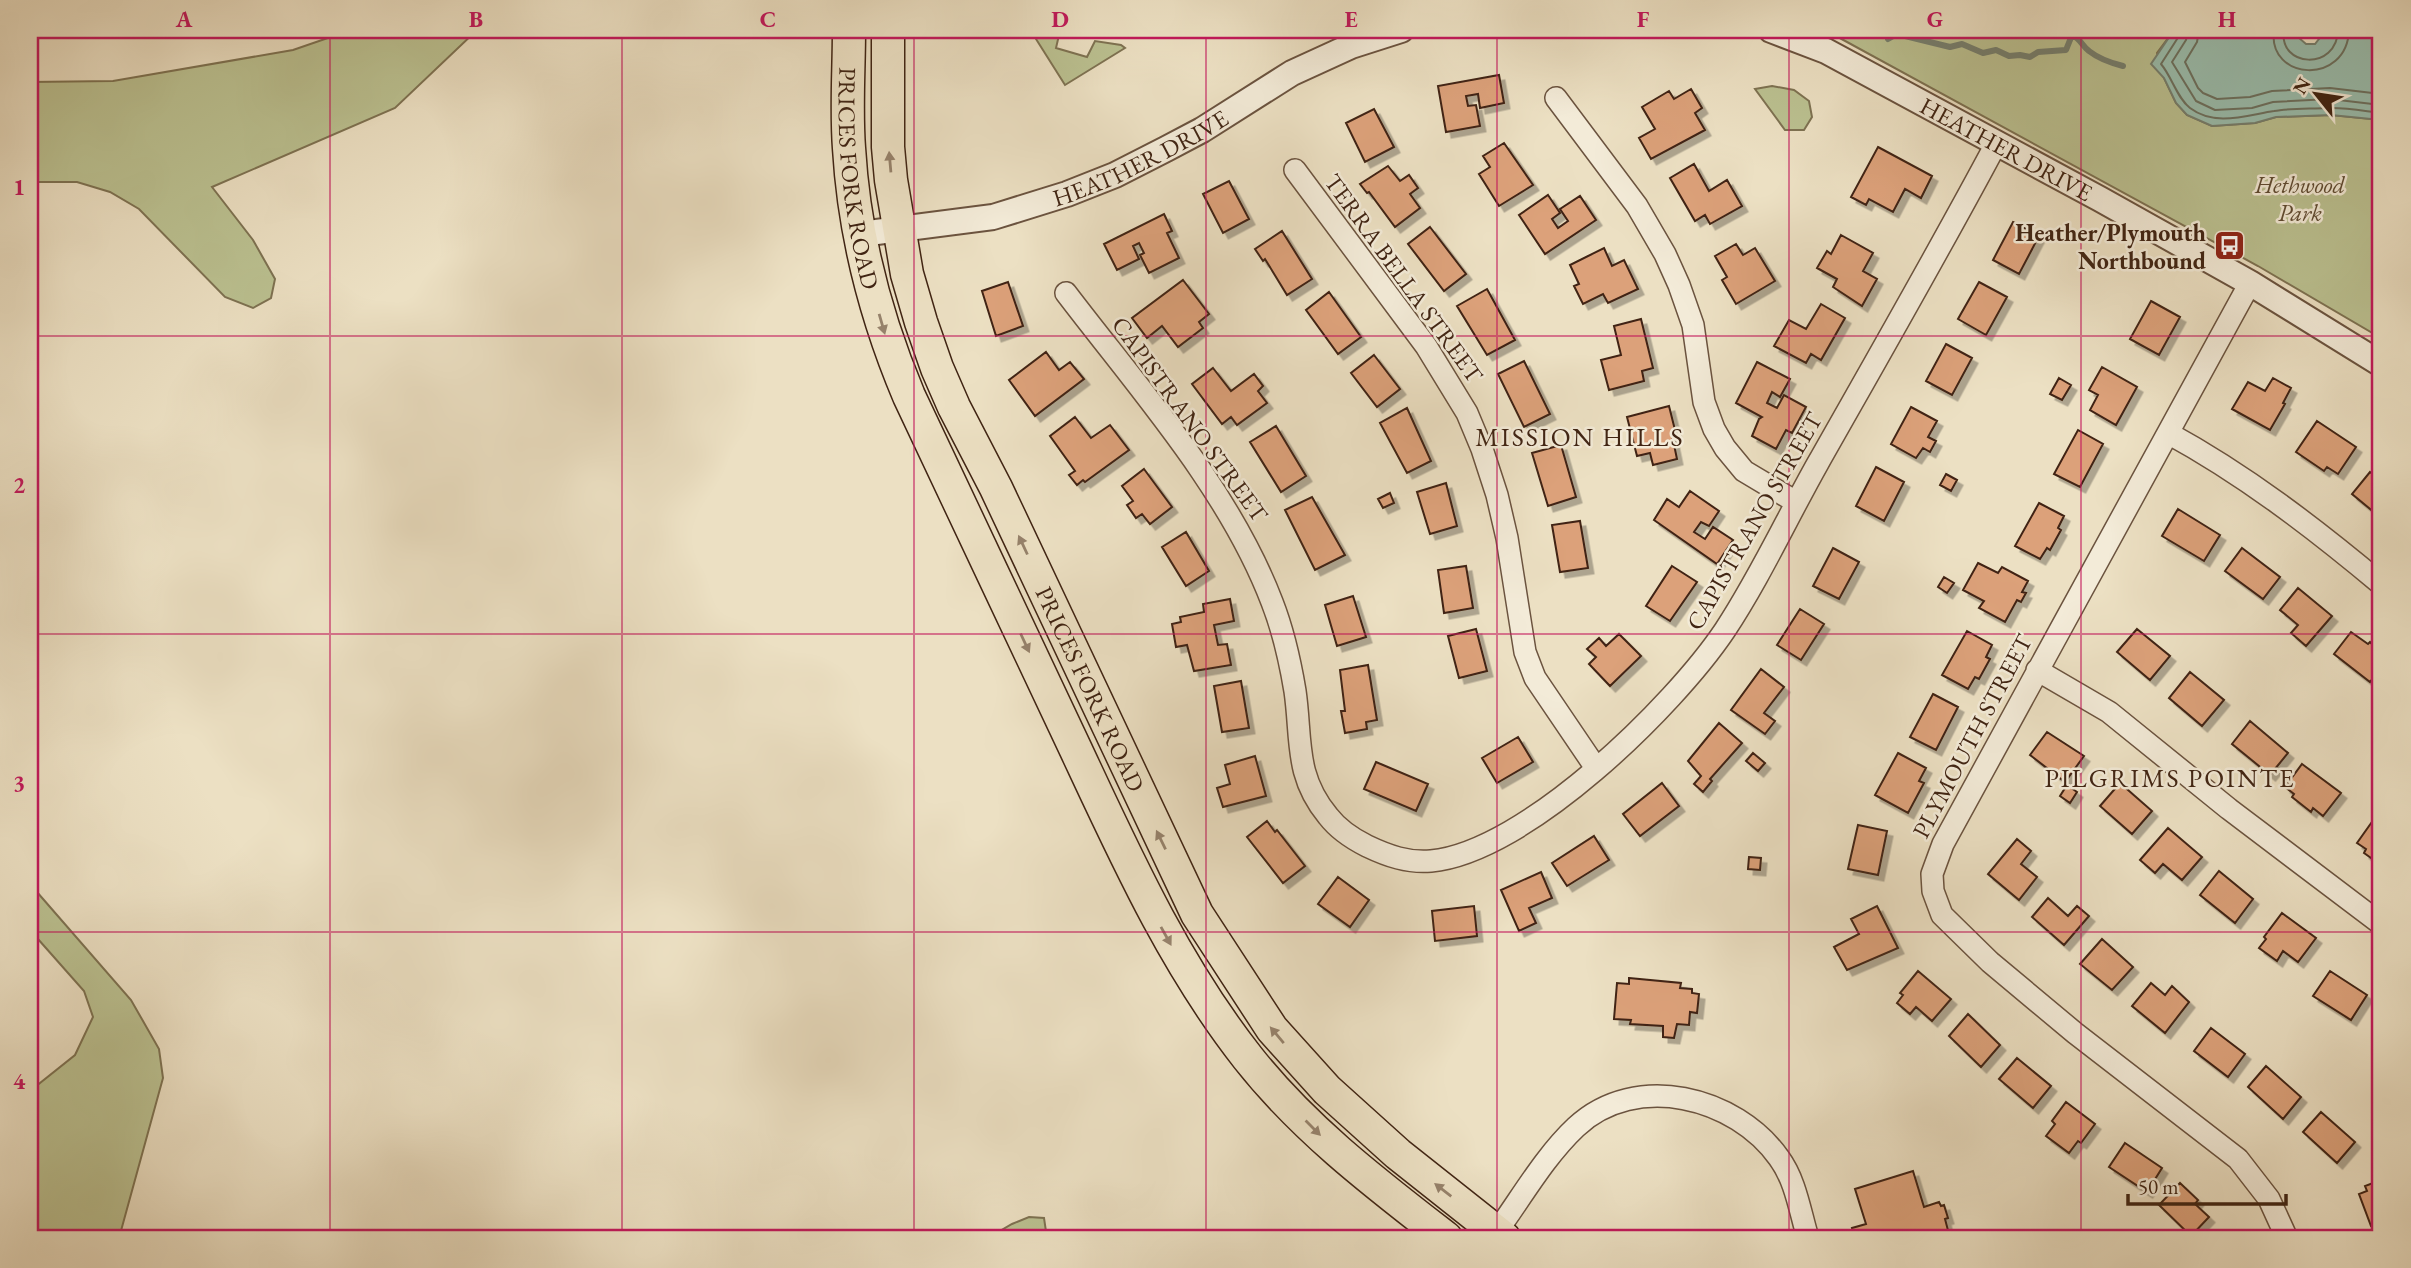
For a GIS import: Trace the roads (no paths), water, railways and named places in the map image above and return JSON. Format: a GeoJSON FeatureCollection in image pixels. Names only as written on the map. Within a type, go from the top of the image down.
{"type":"FeatureCollection","features":[{"type":"Feature","properties":{"kind":"main road","name":"PRICES FORK ROAD"},"geometry":{"type":"LineString","coordinates":[[849,30],[849,146],[852,182],[882,327],[905,386],[1122,847],[1176,953],[1247,1057],[1284,1099],[1355,1168],[1446,1238]]}},
{"type":"Feature","properties":{"kind":"main road","name":"PRICES FORK ROAD"},"geometry":{"type":"LineString","coordinates":[[888,30],[888,147],[899,229],[910,283],[937,368],[1121,756],[1208,932],[1272,1029],[1327,1090],[1398,1154],[1498,1236]]}},
{"type":"Feature","properties":{"kind":"street","name":"HEATHER DRIVE"},"geometry":{"type":"LineString","coordinates":[[861,234],[993,216],[1045,202],[1104,180],[1202,130],[1292,74],[1352,46],[1401,30]]}},
{"type":"Feature","properties":{"kind":"street","name":"HEATHER DRIVE"},"geometry":{"type":"LineString","coordinates":[[1771,30],[1826,51],[2250,283],[2381,364]]}},
{"type":"Feature","properties":{"kind":"street"},"geometry":{"type":"LineString","coordinates":[[1556,98],[1637,206],[1665,254],[1693,325],[1704,402],[1714,429],[1725,448],[1744,471],[1796,502]]}},
{"type":"Feature","properties":{"kind":"street","name":"CAPISTRANO STREET"},"geometry":{"type":"LineString","coordinates":[[1066,293],[1209,482],[1242,535],[1274,606],[1285,644],[1295,692],[1298,745],[1303,773],[1329,819],[1359,842],[1384,854],[1407,860],[1432,860],[1473,850],[1523,824],[1563,796],[1664,705],[1703,659],[1750,589],[1996,144]]}},
{"type":"Feature","properties":{"kind":"street","name":"TERRA BELLA STREET"},"geometry":{"type":"LineString","coordinates":[[1294,170],[1426,346],[1467,413],[1497,495],[1507,538],[1525,652],[1535,678],[1596,768]]}},
{"type":"Feature","properties":{"kind":"street","name":"PLYMOUTH STREET"},"geometry":{"type":"LineString","coordinates":[[2250,283],[2036,670],[1934,864],[1932,874],[1937,906],[1965,940],[2120,1068],[2238,1158],[2269,1199],[2285,1234]]}},
{"type":"Feature","properties":{"kind":"street"},"geometry":{"type":"LineString","coordinates":[[2168,433],[2206,453],[2262,490],[2381,584]]}},
{"type":"Feature","properties":{"kind":"street"},"geometry":{"type":"LineString","coordinates":[[2036,670],[2109,712],[2230,809],[2381,924]]}},
{"type":"Feature","properties":{"kind":"street"},"geometry":{"type":"LineString","coordinates":[[1498,1236],[1552,1157],[1577,1127],[1617,1103],[1652,1096],[1698,1102],[1726,1112],[1758,1133],[1786,1168],[1808,1238]]}},
{"type":"Feature","properties":{"kind":"water"},"geometry":{"type":"Polygon","coordinates":[[[2174,30],[2301,30],[2299,38],[2306,44],[2315,44],[2323,30],[2381,30],[2381,120],[2331,115],[2276,117],[2255,123],[2212,126],[2187,115],[2176,103],[2164,78],[2151,64],[2174,30]]]}},
{"type":"Feature","properties":{"kind":"waterway"},"geometry":{"type":"LineString","coordinates":[[1888,39],[1897,34],[1950,47],[1962,44],[1983,53],[1996,50],[2009,56],[2030,57],[2038,52],[2066,50],[2072,35],[2097,56],[2123,66]]}},
{"type":"Feature","properties":{"kind":"place","name":"Heather/Plymouth Northbound"},"geometry":{"type":"Point","coordinates":[2229,246]}},
{"type":"Feature","properties":{"kind":"district","name":"MISSION HILLS"},"geometry":{"type":"Point","coordinates":[1580,437]}},
{"type":"Feature","properties":{"kind":"district","name":"PILGRIMS POINTE"},"geometry":{"type":"Point","coordinates":[2170,778]}},
{"type":"Feature","properties":{"kind":"park label","name":"Hethwood Park"},"geometry":{"type":"Point","coordinates":[2300,198]}}]}
